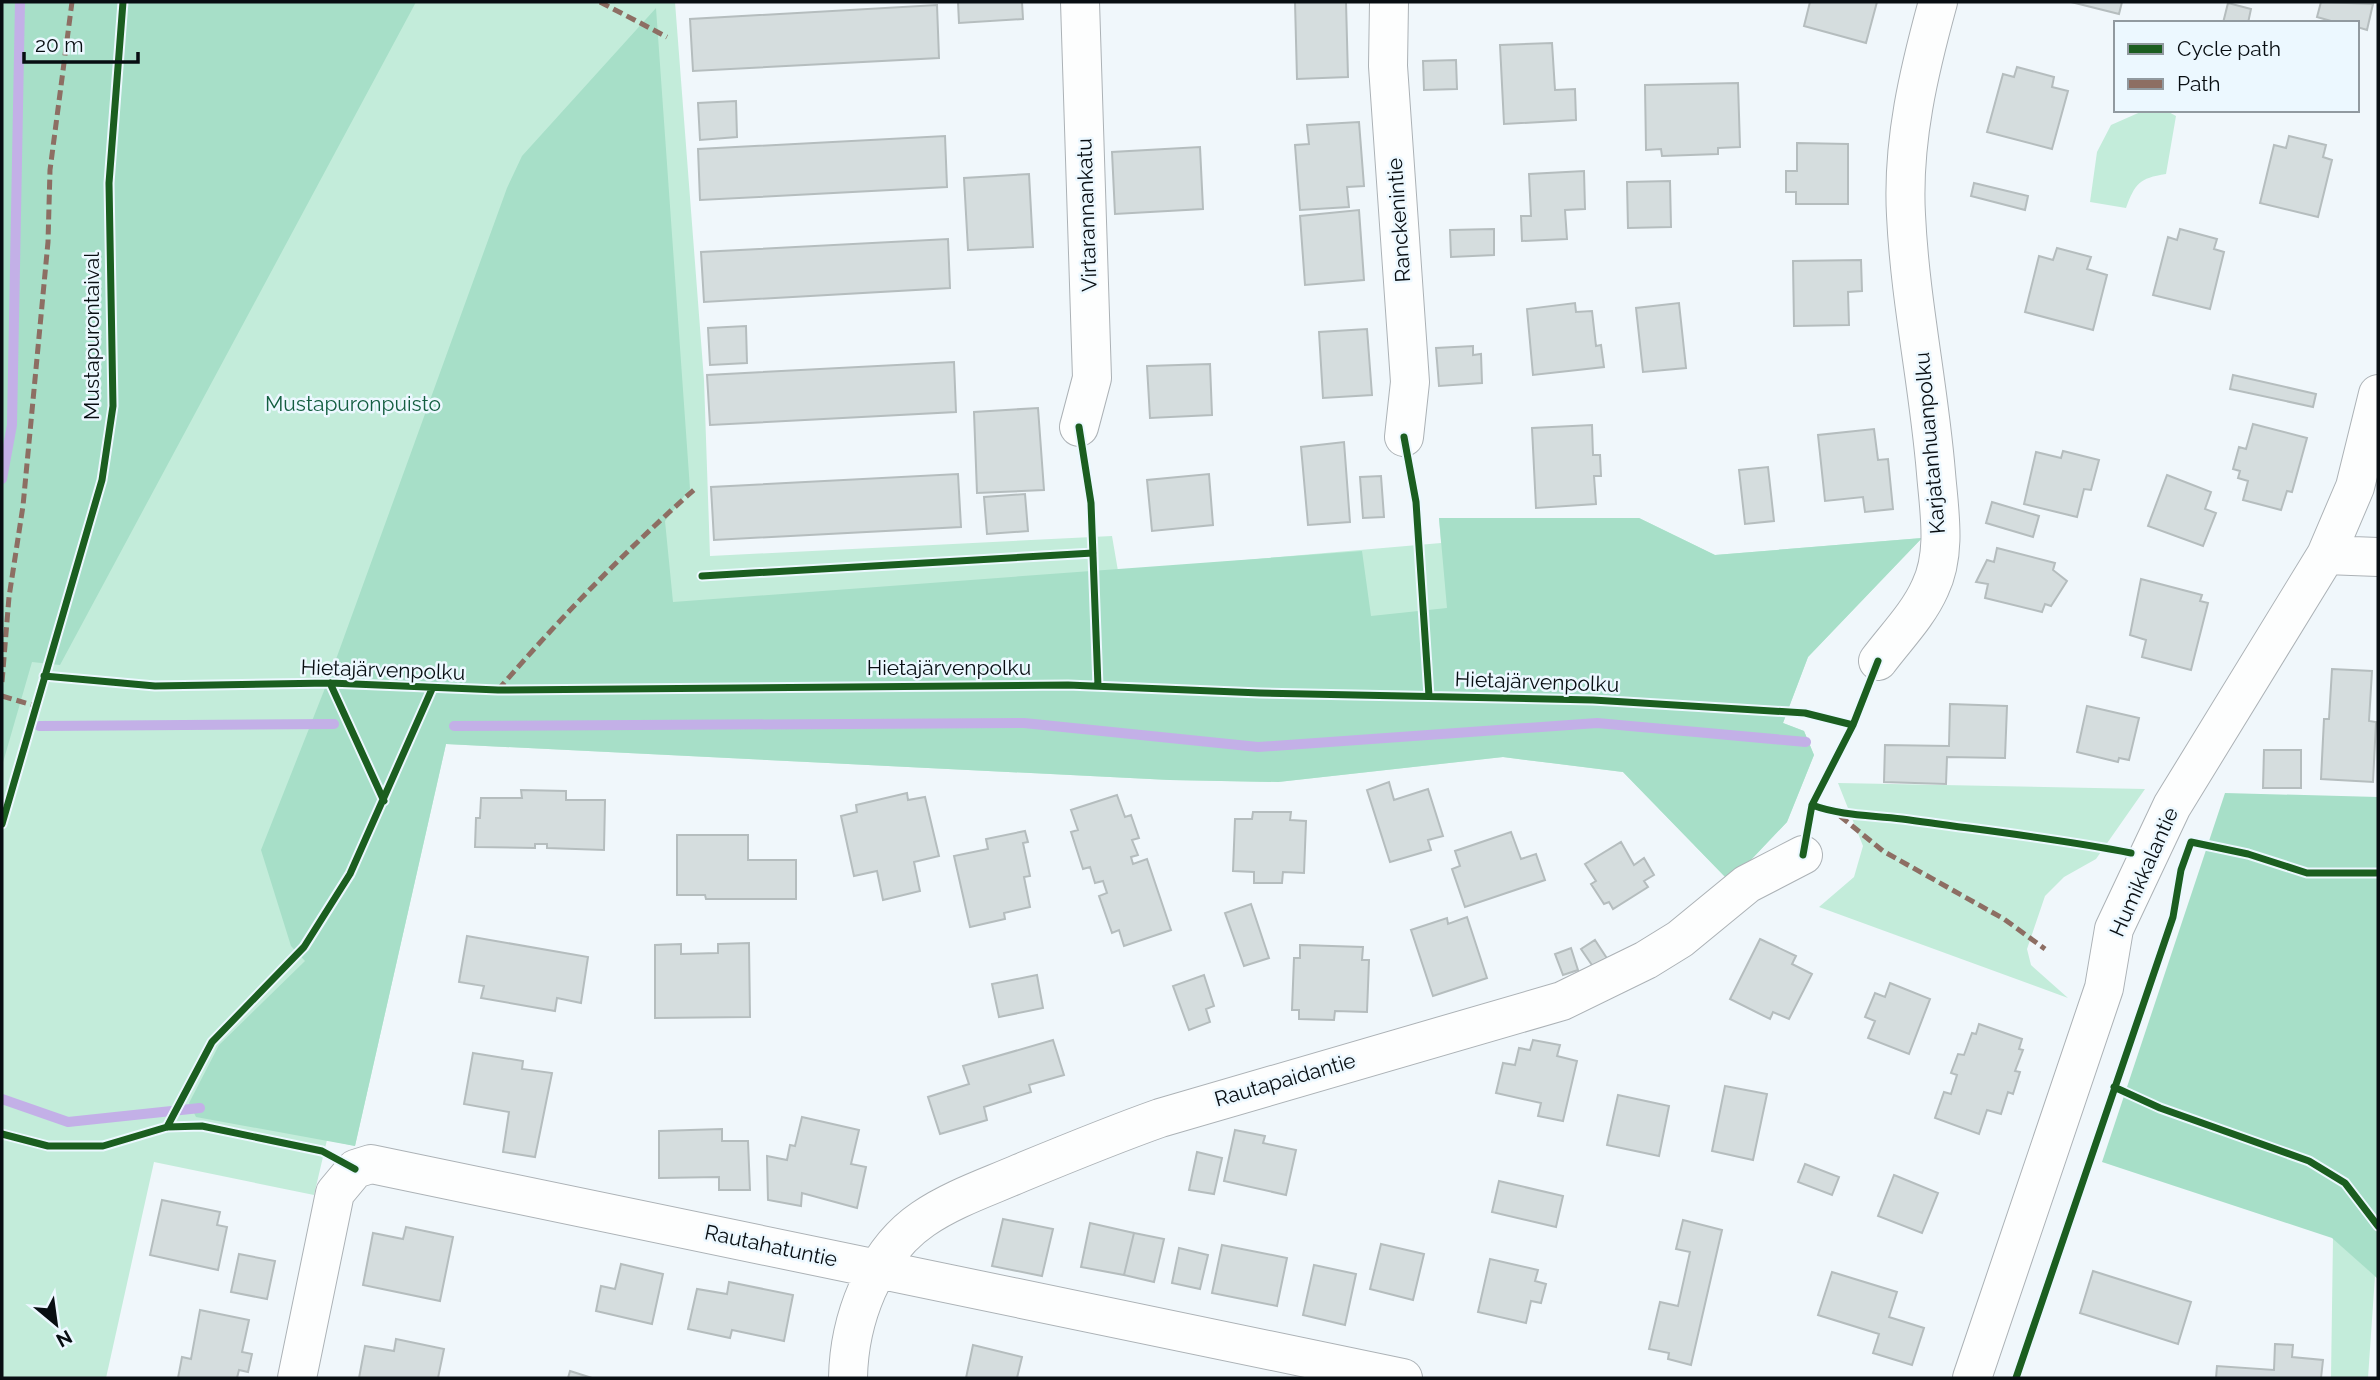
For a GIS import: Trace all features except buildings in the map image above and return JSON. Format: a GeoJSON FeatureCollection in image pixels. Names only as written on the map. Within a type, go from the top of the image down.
{"type":"FeatureCollection","features":[{"type":"Feature","properties":{"kind":"street","name":"Virtarannankatu"},"geometry":{"type":"LineString","coordinates":[[1079,427],[1092,378],[1080,2]]}},
{"type":"Feature","properties":{"kind":"street","name":"Ranckenintie"},"geometry":{"type":"LineString","coordinates":[[1389,2],[1388,66],[1410,382],[1404,437]]}},
{"type":"Feature","properties":{"kind":"street","name":"Karjatanhuanpolku"},"geometry":{"type":"LineString","coordinates":[[1878,660],[1920,606],[1931,586],[1939,552],[1940,519],[1932,419],[1906,214],[1910,128],[1917,80],[1938,2]]}},
{"type":"Feature","properties":{"kind":"street","name":"Humikkalantie"},"geometry":{"type":"LineString","coordinates":[[1972,1378],[2104,988],[2114,929],[2172,806],[2326,555],[2355,486],[2378,394]]}},
{"type":"Feature","properties":{"kind":"street"},"geometry":{"type":"LineString","coordinates":[[2326,555],[2378,557]]}},
{"type":"Feature","properties":{"kind":"street","name":"Rautapaidantie"},"geometry":{"type":"LineString","coordinates":[[848,1378],[848,1351],[859,1303],[903,1237],[930,1215],[1095,1141],[1253,1088],[1514,1016],[1587,991],[1680,939],[1747,884],[1803,855]]}},
{"type":"Feature","properties":{"kind":"street","name":"Rautahatuntie"},"geometry":{"type":"LineString","coordinates":[[298,1378],[335,1193],[343,1180],[355,1169],[372,1164],[1403,1378]]}},
{"type":"Feature","properties":{"kind":"green space","name":"Mustapuronpuisto"},"geometry":{"type":"Polygon","coordinates":[[[2,2],[675,2],[704,380],[710,556],[1112,536],[1118,571],[1441,543],[1439,518],[1639,518],[1715,555],[1922,538],[1808,657],[1783,723],[1804,731],[1814,755],[1787,822],[1730,882],[1623,772],[1503,757],[1278,782],[1170,780],[446,744],[355,1146],[327,1140],[314,1195],[154,1162],[106,1378],[2,1378],[2,2]]]}},
{"type":"Feature","properties":{"kind":"green space"},"geometry":{"type":"Polygon","coordinates":[[[2,2],[416,2],[60,665],[32,662],[2,766],[2,2]]]}},
{"type":"Feature","properties":{"kind":"green space"},"geometry":{"type":"Polygon","coordinates":[[[656,8],[690,489],[665,521],[673,602],[1362,551],[1371,616],[1447,608],[1439,518],[1639,518],[1715,555],[1922,538],[1808,657],[1783,723],[1804,731],[1814,755],[1787,822],[1730,882],[1623,772],[1503,757],[1278,782],[1170,780],[446,744],[355,1146],[196,1117],[189,1103],[219,1045],[305,961],[291,946],[261,850],[331,673],[507,188],[522,156],[656,8]]]}},
{"type":"Feature","properties":{"kind":"green space"},"geometry":{"type":"Polygon","coordinates":[[[2140,112],[2169,112],[2176,116],[2166,174],[2139,184],[2126,208],[2090,202],[2097,152],[2111,125],[2140,112]]]}},
{"type":"Feature","properties":{"kind":"green space"},"geometry":{"type":"Polygon","coordinates":[[[1838,783],[2145,789],[2096,859],[2064,877],[2045,896],[2027,949],[2031,965],[2068,998],[1819,907],[1854,877],[1863,846],[1838,783]]]}},
{"type":"Feature","properties":{"kind":"green space"},"geometry":{"type":"Polygon","coordinates":[[[2225,793],[2378,797],[2378,1279],[2332,1238],[2102,1162],[2225,793]]]}},
{"type":"Feature","properties":{"kind":"green space"},"geometry":{"type":"Polygon","coordinates":[[[2333,1238],[2375,1276],[2368,1378],[2331,1378],[2333,1238]]]}},
{"type":"Feature","properties":{"kind":"waterway"},"geometry":{"type":"LineString","coordinates":[[2,479],[12,425],[20,2]]}},
{"type":"Feature","properties":{"kind":"waterway"},"geometry":{"type":"LineString","coordinates":[[454,726],[1024,723],[1258,747],[1597,723],[1806,742]]}},
{"type":"Feature","properties":{"kind":"waterway"},"geometry":{"type":"LineString","coordinates":[[39,726],[334,724]]}},
{"type":"Feature","properties":{"kind":"waterway"},"geometry":{"type":"LineString","coordinates":[[2,1099],[68,1122],[200,1108]]}},
{"type":"Feature","properties":{"kind":"marked path"},"geometry":{"type":"LineString","coordinates":[[2,682],[9,597],[23,506],[48,242],[50,170],[72,2]]}},
{"type":"Feature","properties":{"kind":"marked path"},"geometry":{"type":"LineString","coordinates":[[600,2],[667,37]]}},
{"type":"Feature","properties":{"kind":"marked path"},"geometry":{"type":"LineString","coordinates":[[498,690],[594,586],[696,488]]}},
{"type":"Feature","properties":{"kind":"marked path"},"geometry":{"type":"LineString","coordinates":[[2,696],[36,706]]}},
{"type":"Feature","properties":{"kind":"marked path"},"geometry":{"type":"LineString","coordinates":[[1840,816],[1883,851],[2004,919],[2045,949]]}},
{"type":"Feature","properties":{"kind":"cycle path","name":"Mustapurontaival"},"geometry":{"type":"LineString","coordinates":[[2,824],[102,480],[113,406],[109,183],[123,2]]}},
{"type":"Feature","properties":{"kind":"cycle path"},"geometry":{"type":"LineString","coordinates":[[1079,427],[1091,503],[1098,686]]}},
{"type":"Feature","properties":{"kind":"cycle path"},"geometry":{"type":"LineString","coordinates":[[1404,437],[1416,502],[1429,696]]}},
{"type":"Feature","properties":{"kind":"cycle path"},"geometry":{"type":"LineString","coordinates":[[702,576],[1093,553]]}},
{"type":"Feature","properties":{"kind":"cycle path"},"geometry":{"type":"LineString","coordinates":[[1803,855],[1812,805],[1853,725],[1878,661]]}},
{"type":"Feature","properties":{"kind":"cycle path","name":"Hietajärvenpolku"},"geometry":{"type":"LineString","coordinates":[[44,676],[155,686],[330,683],[498,690],[1068,685],[1260,693],[1593,700],[1805,713],[1853,725]]}},
{"type":"Feature","properties":{"kind":"cycle path","name":"Hietajärvenpolku"},"geometry":{"type":"LineString","coordinates":[[330,683],[384,801]]}},
{"type":"Feature","properties":{"kind":"cycle path","name":"Hietajärvenpolku"},"geometry":{"type":"LineString","coordinates":[[167,1127],[212,1042],[304,947],[350,874],[432,689]]}},
{"type":"Feature","properties":{"kind":"cycle path"},"geometry":{"type":"LineString","coordinates":[[1812,805],[1845,813],[2017,834],[2131,853]]}},
{"type":"Feature","properties":{"kind":"cycle path"},"geometry":{"type":"LineString","coordinates":[[2016,1378],[2173,917],[2181,870],[2191,842],[2248,854],[2307,873],[2378,873]]}},
{"type":"Feature","properties":{"kind":"cycle path"},"geometry":{"type":"LineString","coordinates":[[2114,1087],[2160,1108],[2309,1161],[2345,1183],[2378,1226]]}},
{"type":"Feature","properties":{"kind":"cycle path"},"geometry":{"type":"LineString","coordinates":[[2,1134],[48,1146],[103,1146],[167,1127],[202,1126],[322,1151],[355,1169]]}}]}
